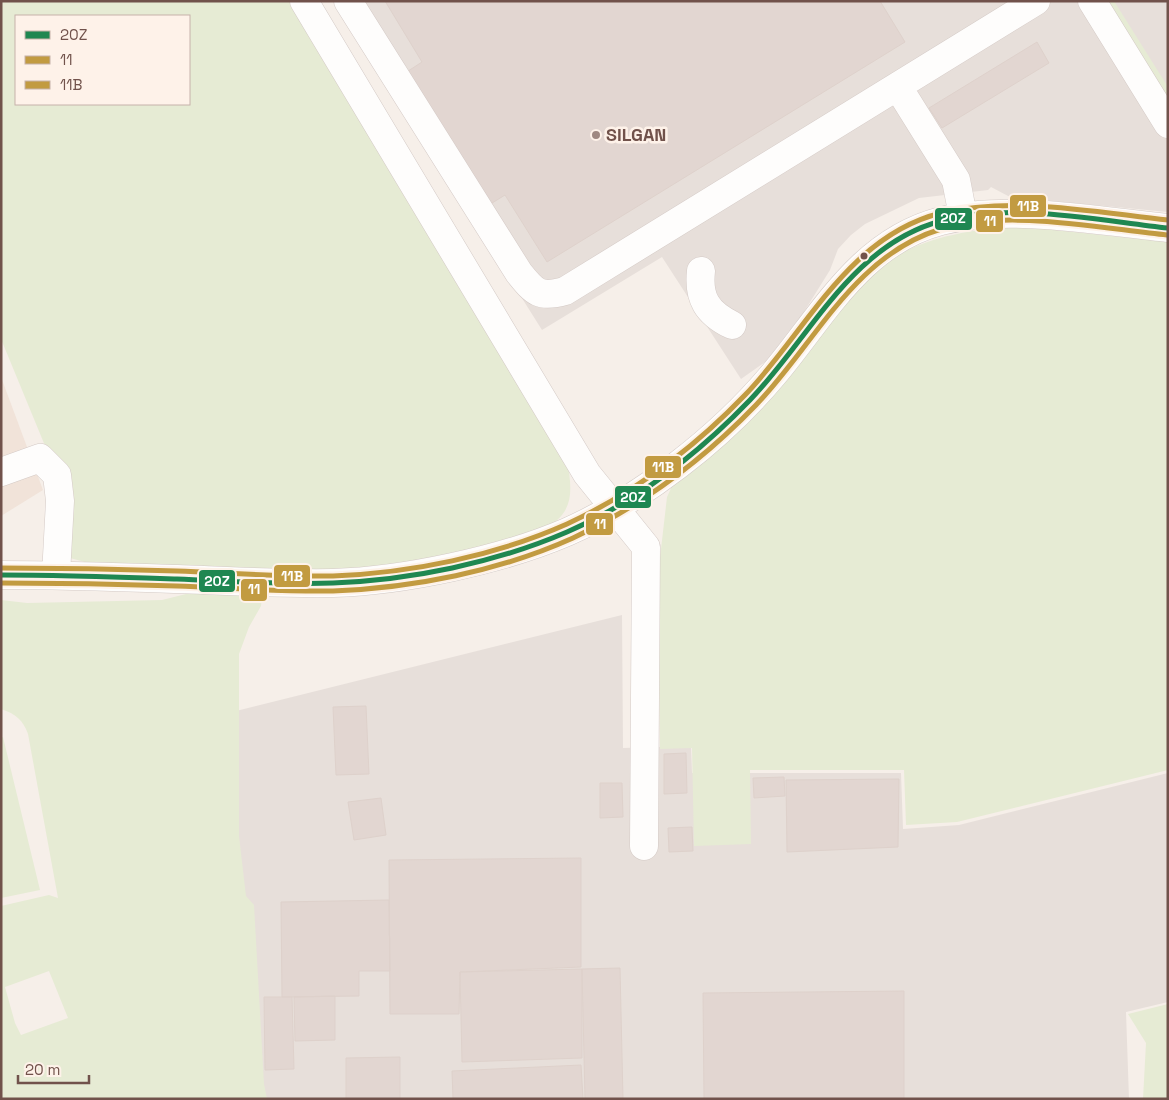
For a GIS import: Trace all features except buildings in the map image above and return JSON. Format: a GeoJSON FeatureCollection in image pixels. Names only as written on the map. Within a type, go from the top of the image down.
{"type":"FeatureCollection","features":[{"type":"Feature","properties":{"kind":"street"},"geometry":{"type":"LineString","coordinates":[[304,1],[587,474],[646,547],[644,846]]}},
{"type":"Feature","properties":{"kind":"street"},"geometry":{"type":"LineString","coordinates":[[348,1],[519,273],[532,290],[549,295],[566,291],[1036,1]]}},
{"type":"Feature","properties":{"kind":"street"},"geometry":{"type":"LineString","coordinates":[[1092,1],[1168,124]]}},
{"type":"Feature","properties":{"kind":"street"},"geometry":{"type":"LineString","coordinates":[[898,87],[956,180],[963,216]]}},
{"type":"Feature","properties":{"kind":"street"},"geometry":{"type":"LineString","coordinates":[[1,574],[290,583],[374,580],[456,565],[518,549],[566,532],[615,507],[665,473],[735,415],[772,376],[838,289],[867,260],[884,248],[922,227],[963,216],[980,214],[1023,215],[1168,228]]}},
{"type":"Feature","properties":{"kind":"street"},"geometry":{"type":"LineString","coordinates":[[702,271],[699,290],[715,318],[732,325]]}},
{"type":"Feature","properties":{"kind":"street"},"geometry":{"type":"LineString","coordinates":[[1,472],[40,458],[57,475],[60,501],[56,575]]}},
{"type":"Feature","properties":{"kind":"shaded area"},"geometry":{"type":"Polygon","coordinates":[[[335,1],[1168,1],[1168,212],[1010,197],[991,187],[988,190],[919,198],[865,224],[851,235],[838,249],[830,270],[779,352],[741,379],[662,257],[542,330],[335,1]]]}},
{"type":"Feature","properties":{"kind":"shaded area"},"geometry":{"type":"Polygon","coordinates":[[[1,377],[43,490],[1,516],[1,377]]]}},
{"type":"Feature","properties":{"kind":"shaded area"},"geometry":{"type":"Polygon","coordinates":[[[622,615],[623,748],[691,746],[692,773],[901,773],[903,829],[959,825],[1168,773],[1168,1002],[1126,1012],[1129,1099],[248,1099],[232,712],[622,615]]]}},
{"type":"Feature","properties":{"kind":"green space"},"geometry":{"type":"Polygon","coordinates":[[[1,1],[294,1],[567,461],[570,493],[569,501],[562,515],[542,529],[471,548],[385,566],[320,571],[236,571],[96,565],[70,558],[48,453],[1,339],[1,1]]]}},
{"type":"Feature","properties":{"kind":"green space"},"geometry":{"type":"Polygon","coordinates":[[[1105,1],[1114,1],[1168,87],[1168,101],[1105,1]]]}},
{"type":"Feature","properties":{"kind":"green space"},"geometry":{"type":"Polygon","coordinates":[[[1015,226],[1168,242],[1168,770],[957,822],[906,825],[904,770],[750,770],[751,844],[694,846],[692,748],[660,749],[658,575],[667,497],[673,484],[863,281],[883,264],[910,249],[939,238],[984,229],[1015,226]]]}},
{"type":"Feature","properties":{"kind":"green space"},"geometry":{"type":"Polygon","coordinates":[[[194,592],[262,597],[261,606],[249,627],[239,654],[239,836],[246,896],[254,905],[264,1084],[267,1099],[1,1099],[1,906],[49,895],[58,898],[28,734],[18,718],[1,709],[1,600],[27,603],[162,600],[194,592]],[[49,971],[5,987],[15,1023],[21,1035],[68,1018],[49,971]]]}},
{"type":"Feature","properties":{"kind":"green space"},"geometry":{"type":"Polygon","coordinates":[[[3,737],[40,890],[1,898],[1,738],[3,737]]]}},
{"type":"Feature","properties":{"kind":"green space"},"geometry":{"type":"Polygon","coordinates":[[[1168,1004],[1168,1099],[1143,1099],[1146,1043],[1128,1014],[1168,1004]]]}},
{"type":"Feature","properties":{"kind":"transit line","name":"11B"},"geometry":{"type":"LineString","coordinates":[[1,568],[67,568],[333,576],[422,567],[482,554],[567,524],[616,498],[662,468],[705,433],[745,395],[831,289],[854,264],[880,242],[908,225],[941,213],[997,206],[1054,207],[1168,220]]}},
{"type":"Feature","properties":{"kind":"transit line","name":"20Z"},"geometry":{"type":"LineString","coordinates":[[1,575],[333,583],[422,574],[511,553],[593,520],[642,491],[687,458],[750,400],[834,296],[857,272],[882,250],[909,233],[941,221],[997,213],[1054,214],[1168,228]]}},
{"type":"Feature","properties":{"kind":"transit line","name":"11"},"geometry":{"type":"LineString","coordinates":[[1,583],[67,583],[333,591],[425,582],[516,560],[545,550],[598,525],[647,496],[693,463],[756,405],[838,304],[860,280],[884,259],[910,242],[941,229],[967,223],[1024,220],[1167,235]]}},
{"type":"Feature","properties":{"kind":"place","name":"SILGAN"},"geometry":{"type":"Point","coordinates":[596,135]}}]}
